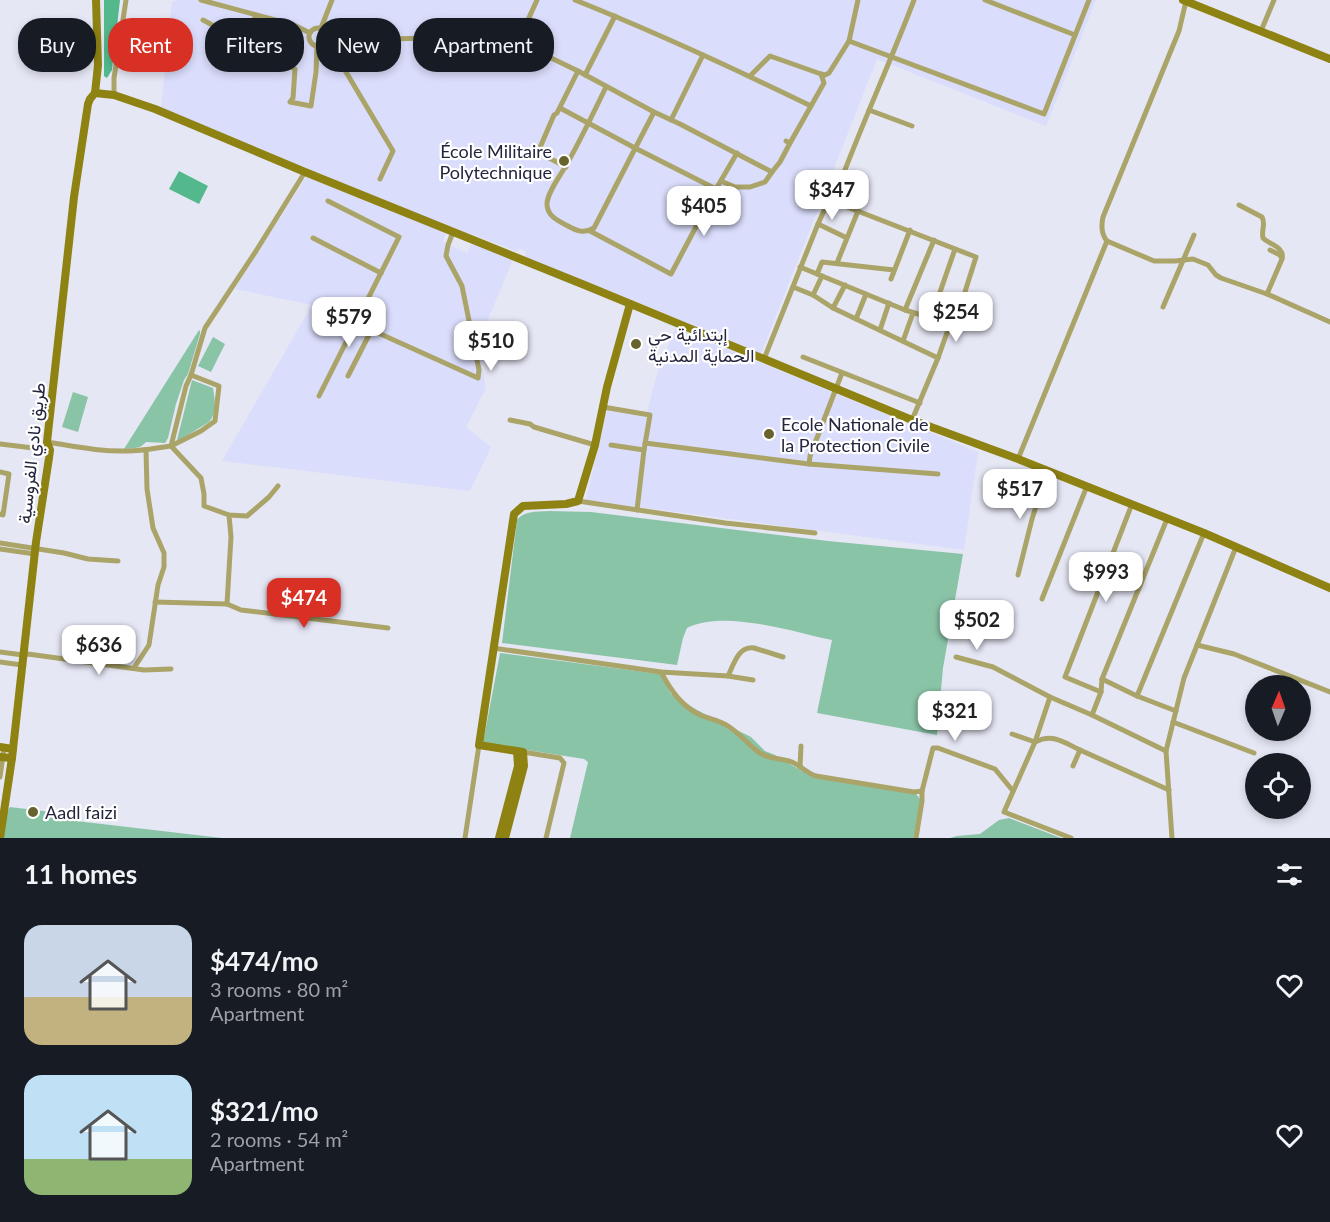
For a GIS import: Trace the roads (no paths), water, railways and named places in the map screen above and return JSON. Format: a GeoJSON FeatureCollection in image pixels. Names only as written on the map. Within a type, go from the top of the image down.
{"type":"FeatureCollection","features":[{"type":"Feature","properties":{"kind":"main road","name":"طريق نادي الفروسية"},"geometry":{"type":"LineString","coordinates":[[0,838],[6,748],[22,665],[74,197],[88,105],[95,93],[98,65],[96,0]]}},
{"type":"Feature","properties":{"kind":"main road"},"geometry":{"type":"LineString","coordinates":[[1185,1],[1330,59]]}},
{"type":"Feature","properties":{"kind":"main road"},"geometry":{"type":"LineString","coordinates":[[95,93],[114,95],[155,109],[912,420],[1018,459],[1204,533],[1330,588]]}},
{"type":"Feature","properties":{"kind":"main road"},"geometry":{"type":"LineString","coordinates":[[520,752],[479,745],[514,514],[523,506],[566,504],[579,501],[630,304]]}},
{"type":"Feature","properties":{"kind":"main road"},"geometry":{"type":"LineString","coordinates":[[499,838],[520,752]]}},
{"type":"Feature","properties":{"kind":"main road"},"geometry":{"type":"LineString","coordinates":[[505,838],[524,765],[520,752]]}},
{"type":"Feature","properties":{"kind":"street"},"geometry":{"type":"LineString","coordinates":[[114,95],[114,78],[126,0]]}},
{"type":"Feature","properties":{"kind":"street"},"geometry":{"type":"LineString","coordinates":[[201,0],[294,25],[310,33]]}},
{"type":"Feature","properties":{"kind":"street"},"geometry":{"type":"LineString","coordinates":[[325,18],[332,0]]}},
{"type":"Feature","properties":{"kind":"street"},"geometry":{"type":"LineString","coordinates":[[529,18],[537,0]]}},
{"type":"Feature","properties":{"kind":"street"},"geometry":{"type":"LineString","coordinates":[[575,0],[750,76],[811,106]]}},
{"type":"Feature","properties":{"kind":"street"},"geometry":{"type":"LineString","coordinates":[[750,76],[770,56],[821,74],[829,73],[849,40],[858,0]]}},
{"type":"Feature","properties":{"kind":"street"},"geometry":{"type":"LineString","coordinates":[[832,204],[914,0]]}},
{"type":"Feature","properties":{"kind":"street"},"geometry":{"type":"LineString","coordinates":[[985,0],[1075,35]]}},
{"type":"Feature","properties":{"kind":"street"},"geometry":{"type":"LineString","coordinates":[[849,40],[1044,114],[1089,0]]}},
{"type":"Feature","properties":{"kind":"street"},"geometry":{"type":"LineString","coordinates":[[1261,31],[1274,0]]}},
{"type":"Feature","properties":{"kind":"street"},"geometry":{"type":"LineString","coordinates":[[1185,1],[1179,31],[1103,217],[1102,234],[1107,241],[1154,261],[1193,259],[1205,264],[1221,278],[1267,294],[1330,322]]}},
{"type":"Feature","properties":{"kind":"street"},"geometry":{"type":"LineString","coordinates":[[585,75],[615,16]]}},
{"type":"Feature","properties":{"kind":"street"},"geometry":{"type":"LineString","coordinates":[[310,33],[316,29]]}},
{"type":"Feature","properties":{"kind":"street"},"geometry":{"type":"LineString","coordinates":[[310,33],[310,42],[316,46]]}},
{"type":"Feature","properties":{"kind":"street"},"geometry":{"type":"LineString","coordinates":[[671,120],[703,55]]}},
{"type":"Feature","properties":{"kind":"street"},"geometry":{"type":"LineString","coordinates":[[554,59],[772,172]]}},
{"type":"Feature","properties":{"kind":"street"},"geometry":{"type":"LineString","coordinates":[[566,166],[537,151],[578,71]]}},
{"type":"Feature","properties":{"kind":"street"},"geometry":{"type":"LineString","coordinates":[[295,72],[293,98],[290,102],[311,106],[316,72]]}},
{"type":"Feature","properties":{"kind":"street"},"geometry":{"type":"LineString","coordinates":[[346,72],[393,151],[380,179]]}},
{"type":"Feature","properties":{"kind":"street"},"geometry":{"type":"LineString","coordinates":[[721,181],[735,187],[750,187],[765,182],[780,162],[788,142],[824,82],[821,74]]}},
{"type":"Feature","properties":{"kind":"street"},"geometry":{"type":"LineString","coordinates":[[606,87],[548,199],[550,214],[557,220],[584,232],[590,231],[597,224],[654,112]]}},
{"type":"Feature","properties":{"kind":"street"},"geometry":{"type":"LineString","coordinates":[[560,108],[716,189]]}},
{"type":"Feature","properties":{"kind":"street"},"geometry":{"type":"LineString","coordinates":[[869,110],[912,126]]}},
{"type":"Feature","properties":{"kind":"street"},"geometry":{"type":"LineString","coordinates":[[590,231],[671,274],[737,153]]}},
{"type":"Feature","properties":{"kind":"street"},"geometry":{"type":"LineString","coordinates":[[171,446],[186,386],[205,328],[305,172]]}},
{"type":"Feature","properties":{"kind":"street"},"geometry":{"type":"LineString","coordinates":[[319,396],[399,237],[328,201]]}},
{"type":"Feature","properties":{"kind":"street"},"geometry":{"type":"LineString","coordinates":[[764,359],[827,204],[837,203],[976,257],[957,317],[949,327],[912,420]]}},
{"type":"Feature","properties":{"kind":"street"},"geometry":{"type":"LineString","coordinates":[[1239,205],[1262,217],[1263,238],[1283,253],[1267,294]]}},
{"type":"Feature","properties":{"kind":"street"},"geometry":{"type":"LineString","coordinates":[[837,263],[858,211]]}},
{"type":"Feature","properties":{"kind":"street"},"geometry":{"type":"LineString","coordinates":[[818,224],[847,238]]}},
{"type":"Feature","properties":{"kind":"street"},"geometry":{"type":"LineString","coordinates":[[891,279],[910,230]]}},
{"type":"Feature","properties":{"kind":"street"},"geometry":{"type":"LineString","coordinates":[[357,322],[371,331],[478,378],[479,370],[462,286],[446,256],[453,232]]}},
{"type":"Feature","properties":{"kind":"street"},"geometry":{"type":"LineString","coordinates":[[1163,307],[1194,235]]}},
{"type":"Feature","properties":{"kind":"street"},"geometry":{"type":"LineString","coordinates":[[313,238],[381,273]]}},
{"type":"Feature","properties":{"kind":"street"},"geometry":{"type":"LineString","coordinates":[[905,310],[934,240]]}},
{"type":"Feature","properties":{"kind":"street"},"geometry":{"type":"LineString","coordinates":[[1018,459],[1107,241]]}},
{"type":"Feature","properties":{"kind":"street"},"geometry":{"type":"LineString","coordinates":[[931,318],[955,249]]}},
{"type":"Feature","properties":{"kind":"street"},"geometry":{"type":"LineString","coordinates":[[1270,250],[1280,255],[1282,259]]}},
{"type":"Feature","properties":{"kind":"street"},"geometry":{"type":"LineString","coordinates":[[813,295],[822,262],[894,270]]}},
{"type":"Feature","properties":{"kind":"street"},"geometry":{"type":"LineString","coordinates":[[800,267],[949,327]]}},
{"type":"Feature","properties":{"kind":"street"},"geometry":{"type":"LineString","coordinates":[[833,308],[845,285]]}},
{"type":"Feature","properties":{"kind":"street"},"geometry":{"type":"LineString","coordinates":[[793,287],[938,358]]}},
{"type":"Feature","properties":{"kind":"street"},"geometry":{"type":"LineString","coordinates":[[856,319],[866,294]]}},
{"type":"Feature","properties":{"kind":"street"},"geometry":{"type":"LineString","coordinates":[[880,330],[889,303]]}},
{"type":"Feature","properties":{"kind":"street"},"geometry":{"type":"LineString","coordinates":[[903,341],[913,313]]}},
{"type":"Feature","properties":{"kind":"street"},"geometry":{"type":"LineString","coordinates":[[348,376],[371,331]]}},
{"type":"Feature","properties":{"kind":"street"},"geometry":{"type":"LineString","coordinates":[[803,357],[920,403]]}},
{"type":"Feature","properties":{"kind":"street"},"geometry":{"type":"LineString","coordinates":[[809,464],[842,373]]}},
{"type":"Feature","properties":{"kind":"street"},"geometry":{"type":"LineString","coordinates":[[0,444],[112,451],[146,450],[171,446],[215,421],[219,386],[190,375]]}},
{"type":"Feature","properties":{"kind":"street"},"geometry":{"type":"LineString","coordinates":[[603,407],[650,415],[637,510]]}},
{"type":"Feature","properties":{"kind":"street"},"geometry":{"type":"LineString","coordinates":[[510,420],[530,424],[595,445]]}},
{"type":"Feature","properties":{"kind":"street"},"geometry":{"type":"LineString","coordinates":[[645,443],[809,464],[938,474]]}},
{"type":"Feature","properties":{"kind":"street"},"geometry":{"type":"LineString","coordinates":[[611,445],[644,450]]}},
{"type":"Feature","properties":{"kind":"street"},"geometry":{"type":"LineString","coordinates":[[171,446],[201,478],[204,507],[229,515],[247,516],[278,486]]}},
{"type":"Feature","properties":{"kind":"street"},"geometry":{"type":"LineString","coordinates":[[134,668],[149,645],[158,585],[164,567],[164,553],[153,528],[147,489],[146,450]]}},
{"type":"Feature","properties":{"kind":"street"},"geometry":{"type":"LineString","coordinates":[[0,472],[9,474],[3,515],[0,514]]}},
{"type":"Feature","properties":{"kind":"street"},"geometry":{"type":"LineString","coordinates":[[1017,575],[1047,472]]}},
{"type":"Feature","properties":{"kind":"street"},"geometry":{"type":"LineString","coordinates":[[1042,599],[1087,486]]}},
{"type":"Feature","properties":{"kind":"street"},"geometry":{"type":"LineString","coordinates":[[579,501],[815,533]]}},
{"type":"Feature","properties":{"kind":"street"},"geometry":{"type":"LineString","coordinates":[[1101,693],[1065,677],[1132,504]]}},
{"type":"Feature","properties":{"kind":"street"},"geometry":{"type":"LineString","coordinates":[[227,604],[231,537],[229,515]]}},
{"type":"Feature","properties":{"kind":"street"},"geometry":{"type":"LineString","coordinates":[[1092,715],[1101,693],[1102,679],[1167,519]]}},
{"type":"Feature","properties":{"kind":"street"},"geometry":{"type":"LineString","coordinates":[[1137,696],[1204,533]]}},
{"type":"Feature","properties":{"kind":"street"},"geometry":{"type":"LineString","coordinates":[[0,543],[35,551],[118,561]]}},
{"type":"Feature","properties":{"kind":"street"},"geometry":{"type":"LineString","coordinates":[[1172,838],[1166,751],[1184,678],[1236,547]]}},
{"type":"Feature","properties":{"kind":"street"},"geometry":{"type":"LineString","coordinates":[[0,549],[35,551]]}},
{"type":"Feature","properties":{"kind":"street"},"geometry":{"type":"LineString","coordinates":[[155,602],[227,604],[241,610],[388,628]]}},
{"type":"Feature","properties":{"kind":"street"},"geometry":{"type":"LineString","coordinates":[[1197,645],[1234,654],[1330,692]]}},
{"type":"Feature","properties":{"kind":"street"},"geometry":{"type":"LineString","coordinates":[[493,648],[661,672],[728,676],[753,680]]}},
{"type":"Feature","properties":{"kind":"street"},"geometry":{"type":"LineString","coordinates":[[728,676],[741,651],[745,648],[754,648],[783,657]]}},
{"type":"Feature","properties":{"kind":"street"},"geometry":{"type":"LineString","coordinates":[[0,652],[144,670],[171,669]]}},
{"type":"Feature","properties":{"kind":"street"},"geometry":{"type":"LineString","coordinates":[[956,657],[993,667],[1050,697],[1166,751]]}},
{"type":"Feature","properties":{"kind":"street"},"geometry":{"type":"LineString","coordinates":[[0,662],[22,665]]}},
{"type":"Feature","properties":{"kind":"street"},"geometry":{"type":"LineString","coordinates":[[661,672],[672,692],[682,703],[701,715],[730,728],[758,752],[769,758],[793,763],[816,776],[914,792],[922,791]]}},
{"type":"Feature","properties":{"kind":"street"},"geometry":{"type":"LineString","coordinates":[[1102,679],[1176,711]]}},
{"type":"Feature","properties":{"kind":"street"},"geometry":{"type":"LineString","coordinates":[[1050,697],[1035,742],[1004,812],[1071,838]]}},
{"type":"Feature","properties":{"kind":"street"},"geometry":{"type":"LineString","coordinates":[[1173,722],[1254,753]]}},
{"type":"Feature","properties":{"kind":"street"},"geometry":{"type":"LineString","coordinates":[[1012,734],[1035,742],[1051,737],[1168,790]]}},
{"type":"Feature","properties":{"kind":"street"},"geometry":{"type":"LineString","coordinates":[[465,838],[479,745]]}},
{"type":"Feature","properties":{"kind":"street"},"geometry":{"type":"LineString","coordinates":[[800,766],[801,746]]}},
{"type":"Feature","properties":{"kind":"street"},"geometry":{"type":"LineString","coordinates":[[916,838],[922,791],[933,748],[994,769],[1013,791]]}},
{"type":"Feature","properties":{"kind":"street"},"geometry":{"type":"LineString","coordinates":[[1073,766],[1080,750]]}},
{"type":"Feature","properties":{"kind":"street"},"geometry":{"type":"LineString","coordinates":[[520,752],[560,758],[564,763],[546,838]]}},
{"type":"Feature","properties":{"kind":"street"},"geometry":{"type":"LineString","coordinates":[[0,777],[5,757]]}},
{"type":"Feature","properties":{"kind":"place","name":"École Militaire Polytechnique"},"geometry":{"type":"Point","coordinates":[564,161]}},
{"type":"Feature","properties":{"kind":"place","name":"إبتدائية حي الحماية المدنية"},"geometry":{"type":"Point","coordinates":[636,344]}},
{"type":"Feature","properties":{"kind":"place","name":"Ecole Nationale de la Protection Civile"},"geometry":{"type":"Point","coordinates":[769,434]}},
{"type":"Feature","properties":{"kind":"place","name":"Aadl faizi"},"geometry":{"type":"Point","coordinates":[33,812]}}]}
